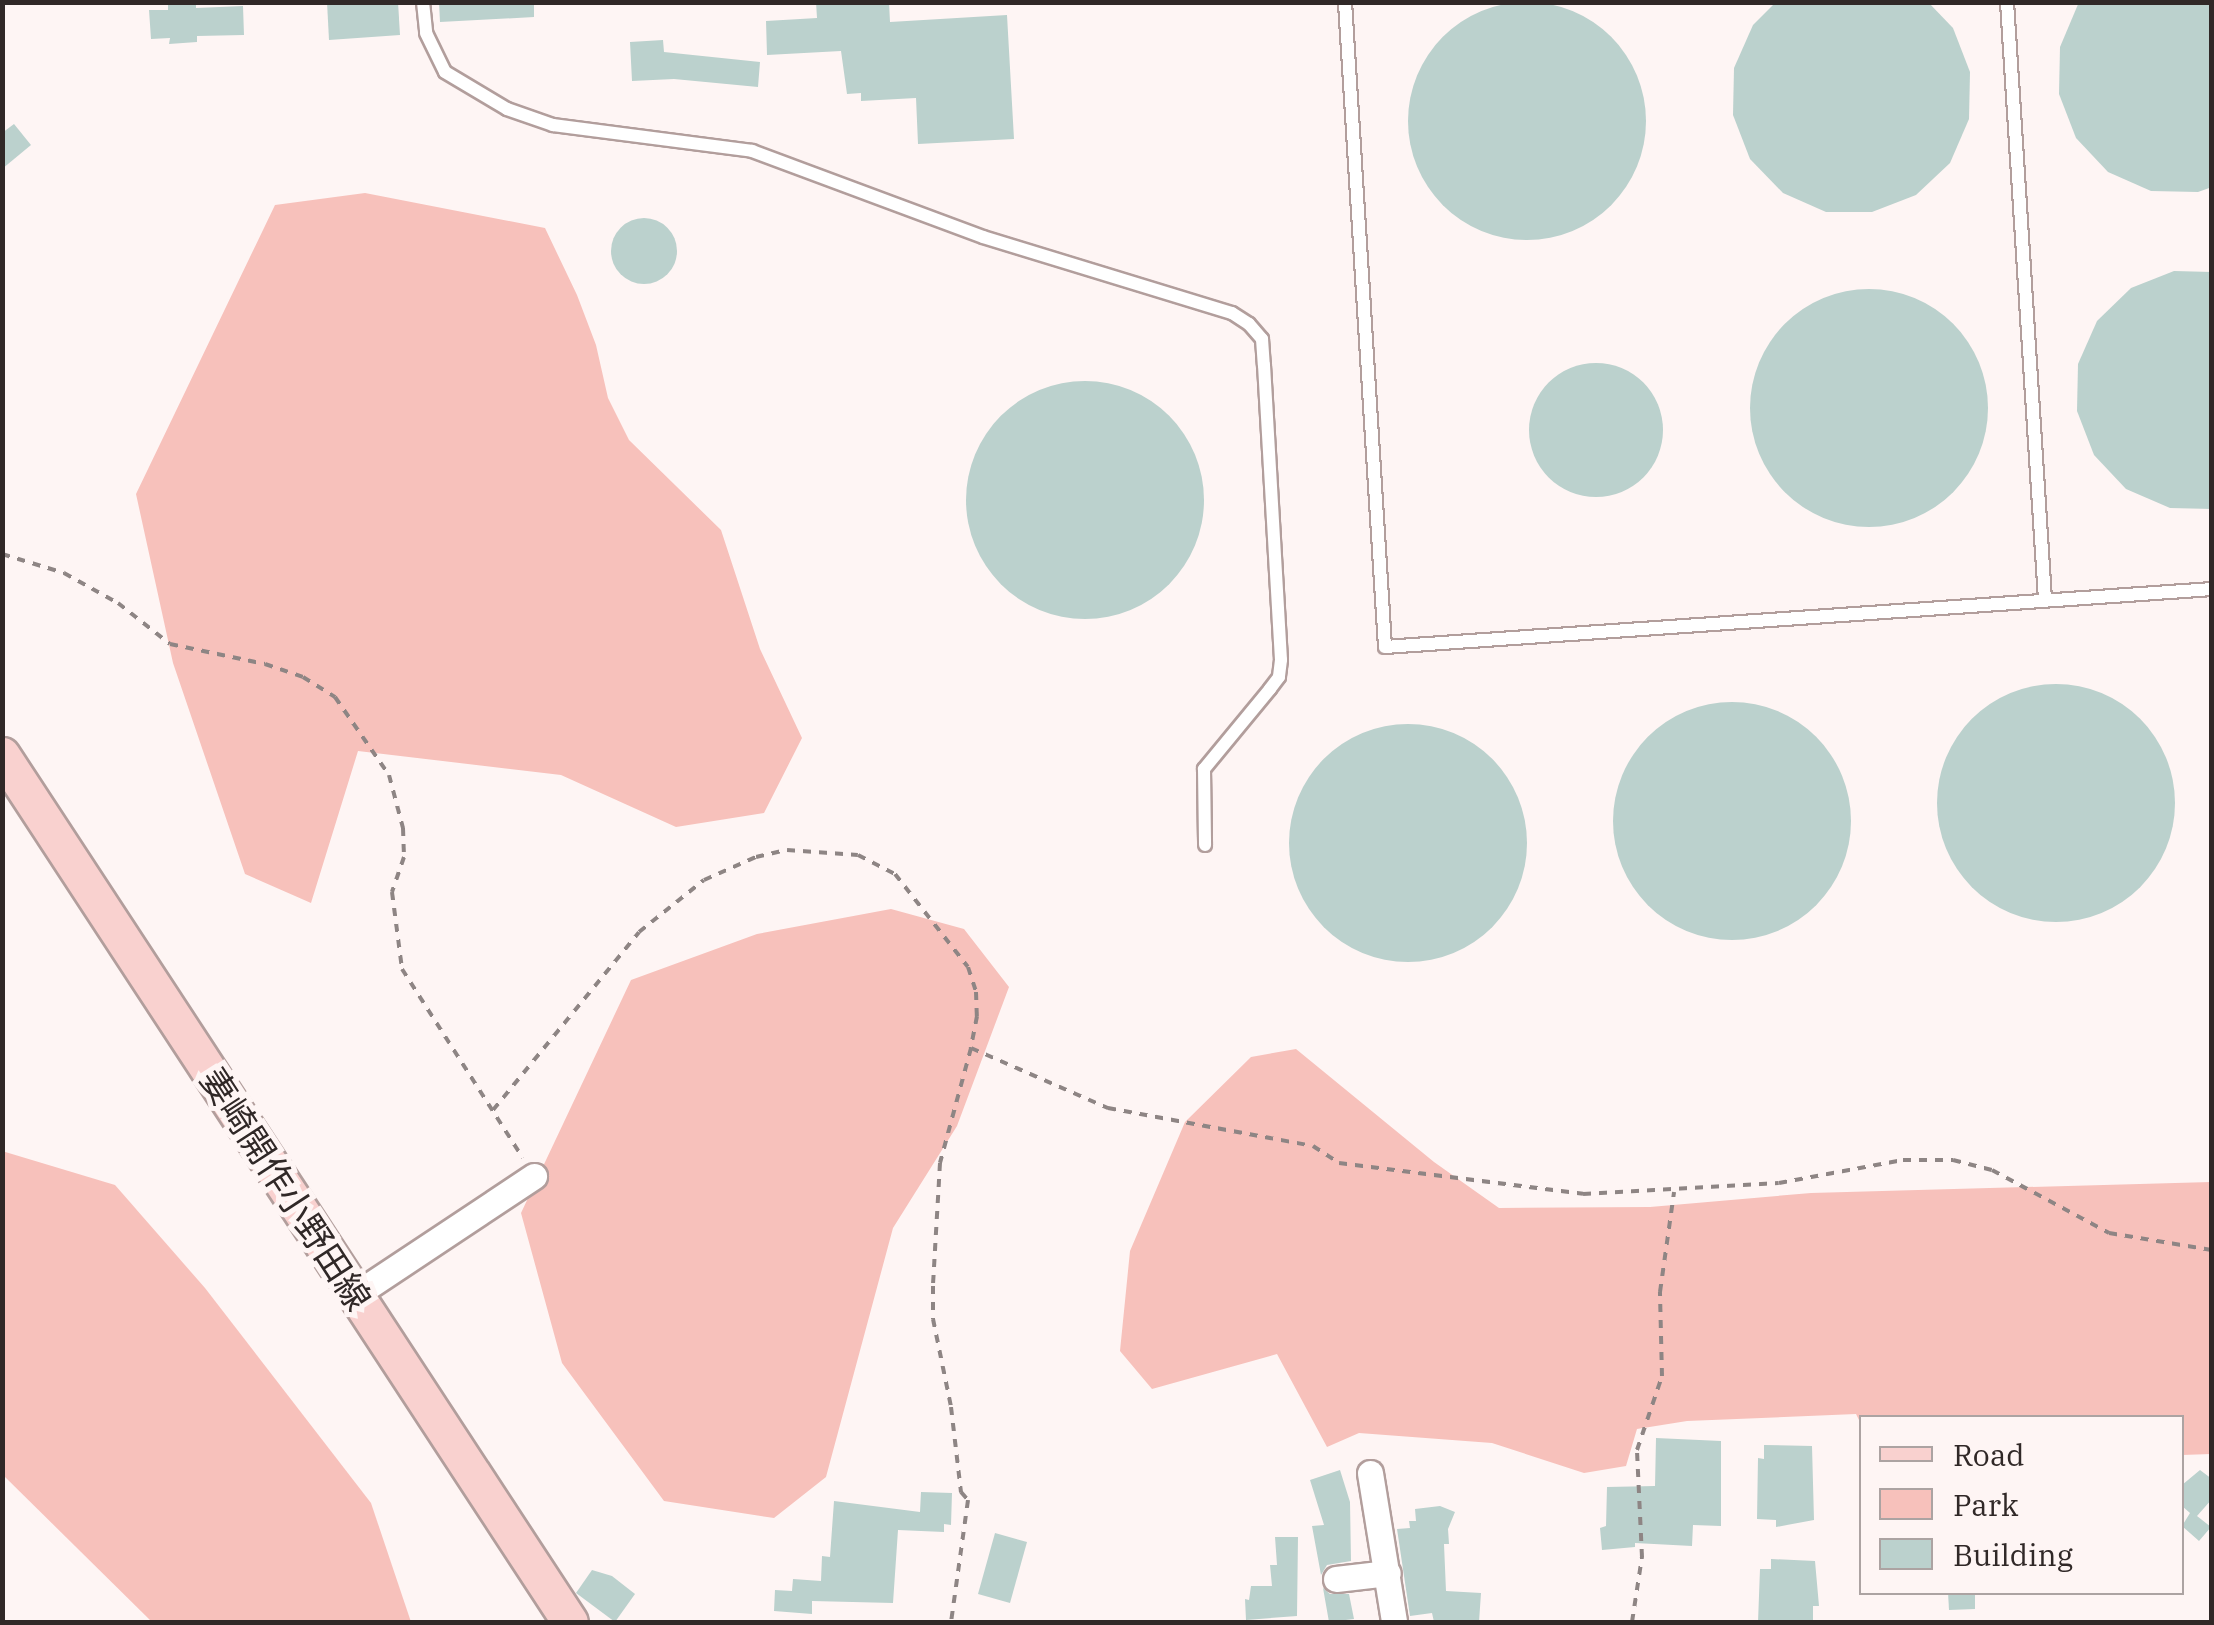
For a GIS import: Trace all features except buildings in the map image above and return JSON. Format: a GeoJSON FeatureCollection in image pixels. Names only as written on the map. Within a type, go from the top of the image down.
{"type":"FeatureCollection","features":[{"type":"Feature","properties":{"kind":"main road","name":"妻崎開作小野田線"},"geometry":{"type":"LineString","coordinates":[[2,755],[570,1622]]}},
{"type":"Feature","properties":{"kind":"street"},"geometry":{"type":"LineString","coordinates":[[355,1296],[534,1176]]}},
{"type":"Feature","properties":{"kind":"street"},"geometry":{"type":"LineString","coordinates":[[1370,1472],[1394,1622]]}},
{"type":"Feature","properties":{"kind":"street"},"geometry":{"type":"LineString","coordinates":[[1336,1580],[1388,1573]]}},
{"type":"Feature","properties":{"kind":"lane"},"geometry":{"type":"LineString","coordinates":[[422,2],[426,32],[445,72],[507,109],[554,125],[752,152],[983,238],[1232,314],[1250,324],[1262,339],[1281,660],[1279,677],[1204,769],[1205,845]]}},
{"type":"Feature","properties":{"kind":"lane"},"geometry":{"type":"LineString","coordinates":[[1345,2],[1385,647],[2212,588]]}},
{"type":"Feature","properties":{"kind":"lane"},"geometry":{"type":"LineString","coordinates":[[2007,2],[2045,600]]}},
{"type":"Feature","properties":{"kind":"path"},"geometry":{"type":"LineString","coordinates":[[2,554],[64,573],[118,604],[170,644],[265,664],[302,677],[335,698],[389,776],[398,811],[404,858],[392,892],[402,969],[534,1176]]}},
{"type":"Feature","properties":{"kind":"path"},"geometry":{"type":"LineString","coordinates":[[494,1110],[639,932],[704,880],[756,856],[787,850],[858,855],[896,874],[968,967],[978,1016],[940,1163],[933,1286],[932,1318],[952,1407],[961,1492],[968,1500],[951,1622]]}},
{"type":"Feature","properties":{"kind":"path"},"geometry":{"type":"LineString","coordinates":[[971,1048],[1108,1108],[1313,1146],[1338,1163],[1584,1194],[1674,1192],[1779,1183],[1903,1160],[1954,1160],[1992,1170],[2109,1232],[2212,1250]]}},
{"type":"Feature","properties":{"kind":"path"},"geometry":{"type":"LineString","coordinates":[[1632,1622],[1642,1557],[1636,1450],[1662,1376],[1660,1292],[1674,1192]]}},
{"type":"Feature","properties":{"kind":"green space"},"geometry":{"type":"Polygon","coordinates":[[[365,193],[545,228],[577,295],[596,345],[608,398],[629,440],[721,530],[760,649],[802,738],[764,813],[676,827],[561,775],[358,751],[311,903],[245,874],[173,663],[136,494],[275,205],[365,193]]]}},
{"type":"Feature","properties":{"kind":"green space"},"geometry":{"type":"Polygon","coordinates":[[[891,909],[964,929],[1009,987],[957,1126],[893,1228],[826,1477],[774,1518],[664,1501],[562,1363],[521,1213],[631,980],[757,934],[891,909]]]}},
{"type":"Feature","properties":{"kind":"green space"},"geometry":{"type":"Polygon","coordinates":[[[1296,1049],[1434,1162],[1499,1208],[1650,1207],[1811,1193],[2211,1182],[2211,1454],[2184,1455],[2184,1415],[1859,1415],[1859,1420],[1856,1414],[1687,1421],[1637,1429],[1626,1466],[1584,1473],[1492,1443],[1359,1433],[1327,1447],[1277,1354],[1152,1389],[1120,1351],[1130,1251],[1185,1122],[1251,1057],[1296,1049]]]}},
{"type":"Feature","properties":{"kind":"green space"},"geometry":{"type":"Polygon","coordinates":[[[2,1151],[115,1185],[205,1288],[371,1503],[411,1622],[152,1622],[3,1475],[2,1151]]]}}]}
